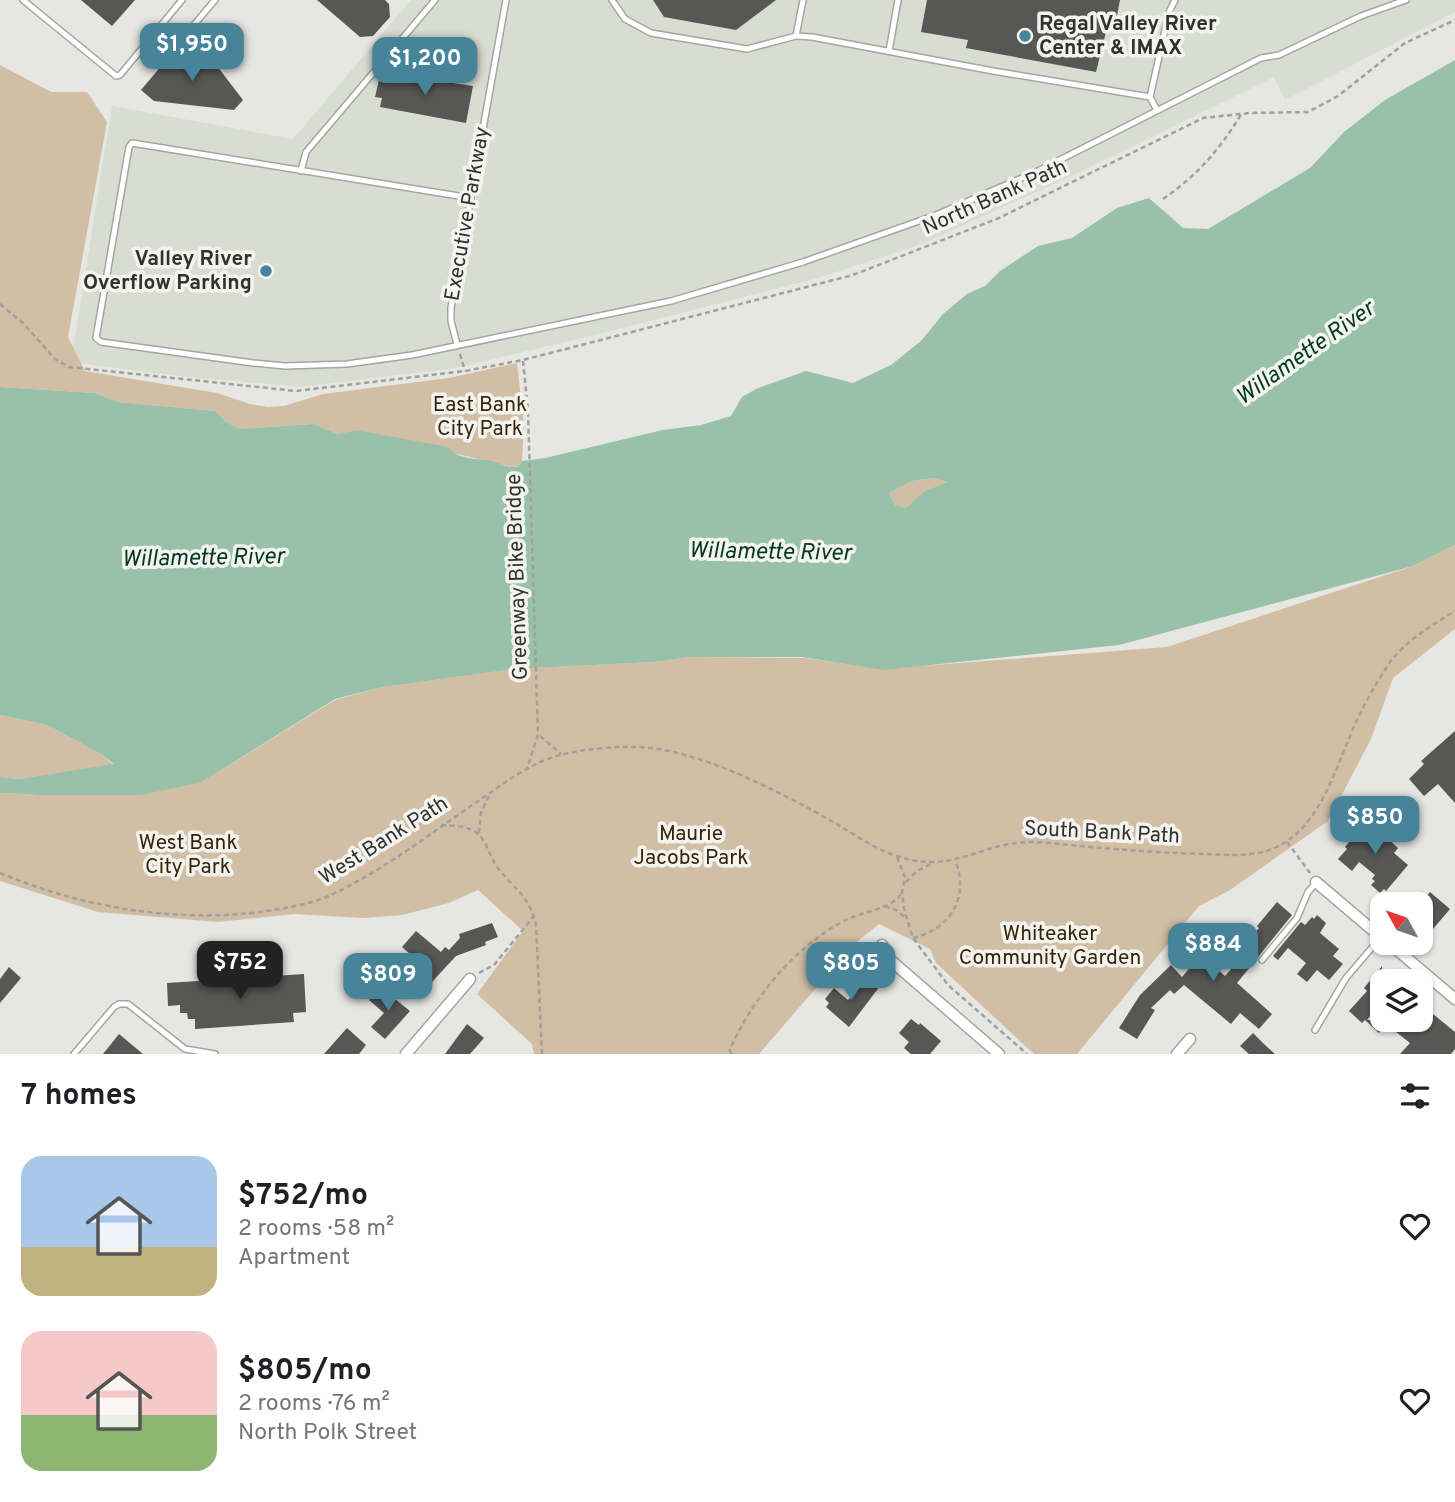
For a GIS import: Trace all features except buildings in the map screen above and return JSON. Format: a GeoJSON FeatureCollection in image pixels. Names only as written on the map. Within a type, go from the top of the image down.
{"type":"FeatureCollection","features":[{"type":"Feature","properties":{"kind":"street"},"geometry":{"type":"LineString","coordinates":[[1317,882],[1370,927]]}},
{"type":"Feature","properties":{"kind":"street"},"geometry":{"type":"LineString","coordinates":[[882,946],[888,958],[999,1054]]}},
{"type":"Feature","properties":{"kind":"street"},"geometry":{"type":"LineString","coordinates":[[1404,956],[1455,999]]}},
{"type":"Feature","properties":{"kind":"street"},"geometry":{"type":"LineString","coordinates":[[406,1054],[470,979]]}},
{"type":"Feature","properties":{"kind":"street"},"geometry":{"type":"LineString","coordinates":[[1177,1054],[1190,1039]]}},
{"type":"Feature","properties":{"kind":"lane"},"geometry":{"type":"LineString","coordinates":[[23,0],[116,76],[120,75],[182,0]]}},
{"type":"Feature","properties":{"kind":"lane"},"geometry":{"type":"LineString","coordinates":[[193,26],[215,0]]}},
{"type":"Feature","properties":{"kind":"lane"},"geometry":{"type":"LineString","coordinates":[[301,171],[306,152],[435,0]]}},
{"type":"Feature","properties":{"kind":"lane","name":"Executive Parkway"},"geometry":{"type":"LineString","coordinates":[[457,344],[451,314],[506,0]]}},
{"type":"Feature","properties":{"kind":"lane"},"geometry":{"type":"LineString","coordinates":[[612,0],[625,19],[651,33],[747,49],[796,36],[1150,97]]}},
{"type":"Feature","properties":{"kind":"lane"},"geometry":{"type":"LineString","coordinates":[[796,36],[803,0]]}},
{"type":"Feature","properties":{"kind":"lane"},"geometry":{"type":"LineString","coordinates":[[889,51],[898,0]]}},
{"type":"Feature","properties":{"kind":"lane"},"geometry":{"type":"LineString","coordinates":[[1157,110],[1150,97],[1169,12],[1175,0]]}},
{"type":"Feature","properties":{"kind":"lane"},"geometry":{"type":"LineString","coordinates":[[471,198],[131,144],[97,340],[161,352],[285,366],[317,366],[380,360],[702,293],[870,240],[936,215],[1038,171],[1261,58],[1279,55],[1361,16],[1406,0]]}},
{"type":"Feature","properties":{"kind":"lane"},"geometry":{"type":"LineString","coordinates":[[1262,960],[1297,918],[1308,892],[1317,882]]}},
{"type":"Feature","properties":{"kind":"lane"},"geometry":{"type":"LineString","coordinates":[[1315,1030],[1346,978],[1370,953]]}},
{"type":"Feature","properties":{"kind":"lane"},"geometry":{"type":"LineString","coordinates":[[74,1054],[114,1006],[123,1003],[128,1004],[185,1049],[215,1054]]}},
{"type":"Feature","properties":{"kind":"path","name":"North Bank Path"},"geometry":{"type":"LineString","coordinates":[[523,360],[853,275],[999,218],[1203,118],[1242,113],[1308,112],[1338,96],[1405,43],[1455,20]]}},
{"type":"Feature","properties":{"kind":"path"},"geometry":{"type":"LineString","coordinates":[[1163,199],[1202,168],[1242,113]]}},
{"type":"Feature","properties":{"kind":"path"},"geometry":{"type":"LineString","coordinates":[[457,344],[465,371]]}},
{"type":"Feature","properties":{"kind":"path","name":"Greenway Bike Bridge"},"geometry":{"type":"LineString","coordinates":[[523,360],[528,411],[538,735]]}},
{"type":"Feature","properties":{"kind":"path","name":"South Bank Path"},"geometry":{"type":"LineString","coordinates":[[527,768],[561,754],[634,747],[675,752],[760,784],[794,800],[896,856],[932,864],[1032,842],[1189,854],[1245,855],[1271,849],[1304,826],[1320,802],[1359,715],[1392,660],[1425,630],[1455,611]]}},
{"type":"Feature","properties":{"kind":"path"},"geometry":{"type":"LineString","coordinates":[[527,768],[538,735],[561,754]]}},
{"type":"Feature","properties":{"kind":"path","name":"West Bank Path"},"geometry":{"type":"LineString","coordinates":[[0,873],[60,893],[150,913],[241,915],[303,904],[330,896],[360,880],[527,768]]}},
{"type":"Feature","properties":{"kind":"path"},"geometry":{"type":"LineString","coordinates":[[479,835],[481,813],[490,793]]}},
{"type":"Feature","properties":{"kind":"path"},"geometry":{"type":"LineString","coordinates":[[441,825],[466,827],[479,835],[495,865],[525,898],[534,916],[542,1054]]}},
{"type":"Feature","properties":{"kind":"path"},"geometry":{"type":"LineString","coordinates":[[1286,841],[1317,882]]}},
{"type":"Feature","properties":{"kind":"path"},"geometry":{"type":"LineString","coordinates":[[896,856],[906,882]]}},
{"type":"Feature","properties":{"kind":"path"},"geometry":{"type":"LineString","coordinates":[[913,939],[931,932],[959,900],[962,883],[956,860]]}},
{"type":"Feature","properties":{"kind":"path"},"geometry":{"type":"LineString","coordinates":[[729,1053],[746,1019],[772,983],[799,954],[842,921],[885,906],[899,898],[906,882],[917,871],[932,864]]}},
{"type":"Feature","properties":{"kind":"path"},"geometry":{"type":"LineString","coordinates":[[902,893],[913,939],[948,985],[1027,1054]]}},
{"type":"Feature","properties":{"kind":"path"},"geometry":{"type":"LineString","coordinates":[[885,906],[899,912],[907,920]]}},
{"type":"Feature","properties":{"kind":"path"},"geometry":{"type":"LineString","coordinates":[[470,979],[494,965],[534,916]]}},
{"type":"Feature","properties":{"kind":"shaded area"},"geometry":{"type":"Polygon","coordinates":[[[411,0],[1455,0],[1455,12],[1285,100],[1274,77],[1076,174],[922,244],[818,278],[603,333],[455,368],[302,387],[177,376],[71,362],[112,106],[293,139],[411,0]]]}},
{"type":"Feature","properties":{"kind":"green space","name":"East Bank City Park"},"geometry":{"type":"Polygon","coordinates":[[[0,65],[51,92],[87,92],[107,122],[68,337],[85,371],[217,393],[268,407],[284,406],[323,394],[449,378],[517,363],[524,425],[522,461],[518,466],[512,467],[356,430],[338,434],[313,424],[239,429],[215,411],[118,402],[95,393],[0,387],[0,65]]]}},
{"type":"Feature","properties":{"kind":"green space"},"geometry":{"type":"Polygon","coordinates":[[[933,478],[949,482],[925,491],[906,509],[895,505],[889,493],[912,481],[933,478]]]}},
{"type":"Feature","properties":{"kind":"green space","name":"Maurie Jacobs Park"},"geometry":{"type":"Polygon","coordinates":[[[1455,545],[1455,629],[1393,678],[1371,739],[1328,821],[1230,890],[1199,906],[1077,1054],[1034,1054],[936,963],[930,949],[879,924],[853,945],[759,1054],[534,1054],[532,1044],[477,994],[523,931],[478,890],[449,903],[402,915],[363,918],[294,914],[218,922],[98,912],[0,881],[0,793],[86,794],[202,782],[335,700],[383,687],[512,669],[654,662],[690,657],[805,658],[882,669],[1167,647],[1413,566],[1455,545]]]}},
{"type":"Feature","properties":{"kind":"green space"},"geometry":{"type":"Polygon","coordinates":[[[0,715],[47,725],[101,754],[114,765],[19,779],[0,777],[0,715]]]}},
{"type":"Feature","properties":{"kind":"water","name":"Willamette River"},"geometry":{"type":"Polygon","coordinates":[[[1455,60],[1455,545],[1413,566],[1119,645],[883,670],[802,657],[690,657],[654,662],[513,669],[383,687],[335,699],[202,782],[141,795],[0,793],[0,777],[19,779],[114,764],[101,754],[47,725],[0,715],[0,387],[95,393],[118,402],[215,411],[239,429],[313,424],[338,434],[356,430],[448,447],[462,456],[517,467],[522,461],[663,430],[701,425],[731,416],[742,397],[756,389],[806,371],[853,383],[891,365],[921,341],[943,314],[967,294],[985,286],[1000,271],[1038,246],[1072,238],[1117,208],[1149,198],[1183,228],[1208,229],[1310,168],[1344,132],[1385,100],[1455,60]],[[933,478],[912,481],[889,493],[895,505],[906,508],[925,491],[948,482],[933,478]]]}},
{"type":"Feature","properties":{"kind":"place","name":"Regal Valley River Center & IMAX"},"geometry":{"type":"Point","coordinates":[1025,36]}},
{"type":"Feature","properties":{"kind":"place","name":"Valley River Overflow Parking"},"geometry":{"type":"Point","coordinates":[266,271]}},
{"type":"Feature","properties":{"kind":"park label","name":"West Bank City Park"},"geometry":{"type":"Point","coordinates":[188,855]}},
{"type":"Feature","properties":{"kind":"park label","name":"Whiteaker Community Garden"},"geometry":{"type":"Point","coordinates":[1050,946]}}]}
